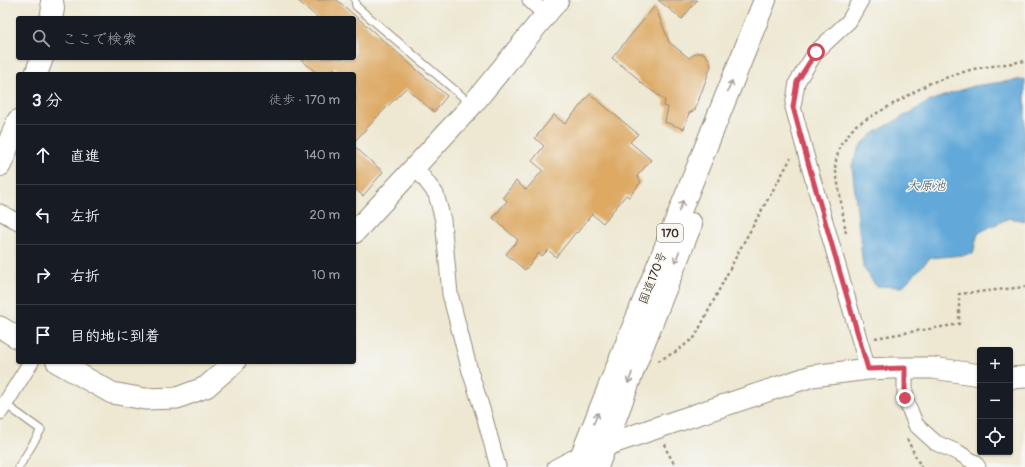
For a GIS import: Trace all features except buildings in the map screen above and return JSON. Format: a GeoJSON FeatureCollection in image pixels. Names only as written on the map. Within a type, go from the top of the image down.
{"type":"FeatureCollection","features":[{"type":"Feature","properties":{"kind":"highway"},"geometry":{"type":"LineString","coordinates":[[51,16],[53,9],[52,0]]}},
{"type":"Feature","properties":{"kind":"highway","name":"国道170号"},"geometry":{"type":"LineString","coordinates":[[585,462],[764,0]]}},
{"type":"Feature","properties":{"kind":"highway","name":"国道170号"},"geometry":{"type":"LineString","coordinates":[[585,462],[605,446],[638,357],[780,0]]}},
{"type":"Feature","properties":{"kind":"highway"},"geometry":{"type":"LineString","coordinates":[[37,72],[41,60]]}},
{"type":"Feature","properties":{"kind":"highway"},"geometry":{"type":"LineString","coordinates":[[0,165],[16,126]]}},
{"type":"Feature","properties":{"kind":"street"},"geometry":{"type":"LineString","coordinates":[[356,231],[472,105],[552,7],[530,0]]}},
{"type":"Feature","properties":{"kind":"street"},"geometry":{"type":"LineString","coordinates":[[861,0],[849,21],[816,52],[797,82],[793,107],[868,369]]}},
{"type":"Feature","properties":{"kind":"street"},"geometry":{"type":"LineString","coordinates":[[415,167],[436,194],[443,220],[450,294],[470,371],[498,467]]}},
{"type":"Feature","properties":{"kind":"street"},"geometry":{"type":"LineString","coordinates":[[0,212],[16,221]]}},
{"type":"Feature","properties":{"kind":"street"},"geometry":{"type":"LineString","coordinates":[[0,327],[16,337]]}},
{"type":"Feature","properties":{"kind":"street"},"geometry":{"type":"LineString","coordinates":[[2,408],[30,364]]}},
{"type":"Feature","properties":{"kind":"street"},"geometry":{"type":"LineString","coordinates":[[61,364],[112,393],[145,399],[177,398],[206,387],[233,364]]}},
{"type":"Feature","properties":{"kind":"street"},"geometry":{"type":"LineString","coordinates":[[905,368],[905,398],[916,425],[936,443],[959,453],[975,463],[978,467]]}},
{"type":"Feature","properties":{"kind":"street"},"geometry":{"type":"LineString","coordinates":[[605,446],[812,376],[868,369],[905,368],[932,368],[977,375]]}},
{"type":"Feature","properties":{"kind":"street"},"geometry":{"type":"LineString","coordinates":[[1013,378],[1025,377]]}},
{"type":"Feature","properties":{"kind":"street"},"geometry":{"type":"LineString","coordinates":[[555,467],[585,462]]}},
{"type":"Feature","properties":{"kind":"lane"},"geometry":{"type":"LineString","coordinates":[[355,0],[356,6],[472,105]]}},
{"type":"Feature","properties":{"kind":"lane"},"geometry":{"type":"LineString","coordinates":[[2,408],[41,430],[19,467]]}},
{"type":"Feature","properties":{"kind":"path"},"geometry":{"type":"LineString","coordinates":[[846,233],[835,165],[840,145],[856,125],[930,83],[973,69],[1025,60]]}},
{"type":"Feature","properties":{"kind":"path"},"geometry":{"type":"LineString","coordinates":[[638,357],[657,361],[677,351],[695,337],[740,249],[802,138]]}},
{"type":"Feature","properties":{"kind":"path"},"geometry":{"type":"LineString","coordinates":[[873,339],[959,324],[959,294],[1025,287]]}},
{"type":"Feature","properties":{"kind":"path"},"geometry":{"type":"LineString","coordinates":[[659,427],[667,451],[676,467]]}},
{"type":"Feature","properties":{"kind":"path"},"geometry":{"type":"LineString","coordinates":[[905,436],[921,467]]}},
{"type":"Feature","properties":{"kind":"water","name":"大原池"},"geometry":{"type":"Polygon","coordinates":[[[1025,79],[1025,221],[1009,218],[978,233],[973,254],[930,258],[902,287],[876,286],[863,267],[852,165],[860,146],[874,133],[932,100],[973,86],[1025,79]]]}},
{"type":"Feature","properties":{"kind":"route"},"geometry":{"type":"LineString","coordinates":[[816,52],[797,82],[793,107],[868,369],[905,368],[905,398]]}}]}
